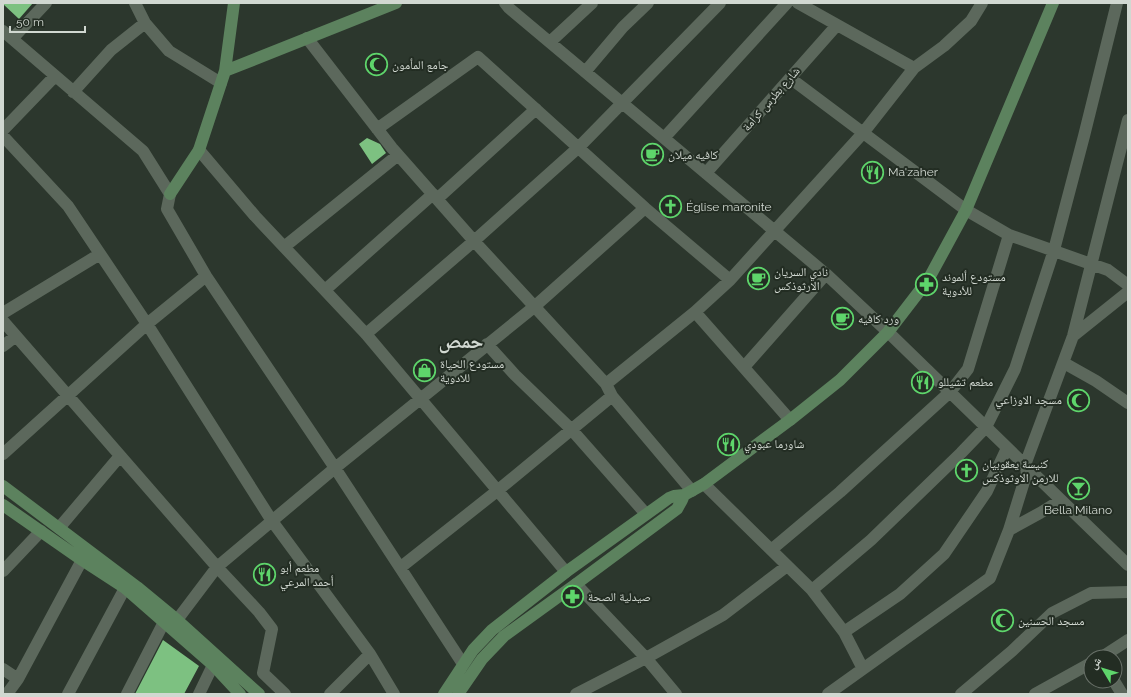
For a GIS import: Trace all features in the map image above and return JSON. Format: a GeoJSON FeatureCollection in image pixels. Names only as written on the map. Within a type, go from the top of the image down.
{"type":"FeatureCollection","features":[{"type":"Feature","properties":{"kind":"main road"},"geometry":{"type":"LineString","coordinates":[[170,194],[199,150],[225,71],[234,3]]}},
{"type":"Feature","properties":{"kind":"main road"},"geometry":{"type":"LineString","coordinates":[[225,71],[396,3]]}},
{"type":"Feature","properties":{"kind":"main road"},"geometry":{"type":"LineString","coordinates":[[444,694],[477,645],[492,630],[566,572],[646,514],[669,498],[688,493],[704,484],[790,420],[840,380],[888,332],[928,280],[966,210],[1053,3]]}},
{"type":"Feature","properties":{"kind":"main road"},"geometry":{"type":"LineString","coordinates":[[3,486],[137,587],[177,620],[259,694]]}},
{"type":"Feature","properties":{"kind":"main road"},"geometry":{"type":"LineString","coordinates":[[458,694],[482,659],[504,636],[676,509],[688,493]]}},
{"type":"Feature","properties":{"kind":"main road"},"geometry":{"type":"LineString","coordinates":[[3,505],[125,588],[213,665],[240,694]]}},
{"type":"Feature","properties":{"kind":"street"},"geometry":{"type":"LineString","coordinates":[[13,38],[46,3]]}},
{"type":"Feature","properties":{"kind":"street"},"geometry":{"type":"LineString","coordinates":[[135,3],[145,24],[169,51],[221,83]]}},
{"type":"Feature","properties":{"kind":"street"},"geometry":{"type":"LineString","coordinates":[[505,3],[826,274],[888,332],[1128,565]]}},
{"type":"Feature","properties":{"kind":"street"},"geometry":{"type":"LineString","coordinates":[[550,42],[592,3]]}},
{"type":"Feature","properties":{"kind":"street"},"geometry":{"type":"LineString","coordinates":[[585,72],[623,27],[648,3]]}},
{"type":"Feature","properties":{"kind":"street"},"geometry":{"type":"LineString","coordinates":[[366,334],[474,241],[579,147],[720,3]]}},
{"type":"Feature","properties":{"kind":"street"},"geometry":{"type":"LineString","coordinates":[[664,138],[787,3]]}},
{"type":"Feature","properties":{"kind":"street"},"geometry":{"type":"LineString","coordinates":[[798,3],[914,68]]}},
{"type":"Feature","properties":{"kind":"street"},"geometry":{"type":"LineString","coordinates":[[606,384],[695,312],[730,280],[863,133],[914,68],[944,46],[971,21],[982,3]]}},
{"type":"Feature","properties":{"kind":"street"},"geometry":{"type":"LineString","coordinates":[[812,590],[876,535],[962,453],[986,427],[1015,369],[1054,250],[1117,3]]}},
{"type":"Feature","properties":{"kind":"street"},"geometry":{"type":"LineString","coordinates":[[73,92],[111,50],[145,24]]}},
{"type":"Feature","properties":{"kind":"street","name":"شارع بطرس كرامة"},"geometry":{"type":"LineString","coordinates":[[706,173],[837,25]]}},
{"type":"Feature","properties":{"kind":"street"},"geometry":{"type":"LineString","coordinates":[[3,31],[143,151],[170,194],[167,209],[206,276],[401,566],[463,664]]}},
{"type":"Feature","properties":{"kind":"street"},"geometry":{"type":"LineString","coordinates":[[307,38],[398,155],[474,241],[606,384],[612,396],[688,493]]}},
{"type":"Feature","properties":{"kind":"street"},"geometry":{"type":"LineString","coordinates":[[378,129],[478,57],[645,208],[730,280]]}},
{"type":"Feature","properties":{"kind":"street"},"geometry":{"type":"LineString","coordinates":[[3,130],[55,76]]}},
{"type":"Feature","properties":{"kind":"street"},"geometry":{"type":"LineString","coordinates":[[790,78],[966,210],[1009,235],[1108,270],[1128,285]]}},
{"type":"Feature","properties":{"kind":"street"},"geometry":{"type":"LineString","coordinates":[[325,290],[536,109]]}},
{"type":"Feature","properties":{"kind":"street"},"geometry":{"type":"LineString","coordinates":[[828,694],[990,578],[1009,530],[1027,472],[1025,465],[1073,336],[1128,120]]}},
{"type":"Feature","properties":{"kind":"street"},"geometry":{"type":"LineString","coordinates":[[3,136],[68,206],[147,324],[272,520],[370,654],[394,694]]}},
{"type":"Feature","properties":{"kind":"street"},"geometry":{"type":"LineString","coordinates":[[199,150],[255,216],[366,334],[566,572]]}},
{"type":"Feature","properties":{"kind":"street"},"geometry":{"type":"LineString","coordinates":[[284,247],[398,155]]}},
{"type":"Feature","properties":{"kind":"street"},"geometry":{"type":"LineString","coordinates":[[177,620],[217,567],[335,468],[534,307],[645,208]]}},
{"type":"Feature","properties":{"kind":"street"},"geometry":{"type":"LineString","coordinates":[[771,550],[840,492],[950,392],[968,369],[1009,235]]}},
{"type":"Feature","properties":{"kind":"street"},"geometry":{"type":"LineString","coordinates":[[3,313],[100,254]]}},
{"type":"Feature","properties":{"kind":"street"},"geometry":{"type":"LineString","coordinates":[[744,367],[826,274]]}},
{"type":"Feature","properties":{"kind":"street"},"geometry":{"type":"LineString","coordinates":[[3,454],[147,324],[206,276]]}},
{"type":"Feature","properties":{"kind":"street"},"geometry":{"type":"LineString","coordinates":[[1073,336],[1128,292]]}},
{"type":"Feature","properties":{"kind":"street"},"geometry":{"type":"LineString","coordinates":[[695,312],[790,420]]}},
{"type":"Feature","properties":{"kind":"street"},"geometry":{"type":"LineString","coordinates":[[3,322],[217,567],[259,612],[272,629],[263,673],[285,694]]}},
{"type":"Feature","properties":{"kind":"street"},"geometry":{"type":"LineString","coordinates":[[3,346],[16,336]]}},
{"type":"Feature","properties":{"kind":"street"},"geometry":{"type":"LineString","coordinates":[[487,344],[571,429],[646,514]]}},
{"type":"Feature","properties":{"kind":"street"},"geometry":{"type":"LineString","coordinates":[[1064,363],[1096,381],[1128,403]]}},
{"type":"Feature","properties":{"kind":"street"},"geometry":{"type":"LineString","coordinates":[[401,566],[497,491],[612,396]]}},
{"type":"Feature","properties":{"kind":"street"},"geometry":{"type":"LineString","coordinates":[[844,632],[900,594],[944,554],[987,491],[1007,448]]}},
{"type":"Feature","properties":{"kind":"street"},"geometry":{"type":"LineString","coordinates":[[59,528],[120,456]]}},
{"type":"Feature","properties":{"kind":"street"},"geometry":{"type":"LineString","coordinates":[[704,484],[812,590],[844,632],[863,669]]}},
{"type":"Feature","properties":{"kind":"street"},"geometry":{"type":"LineString","coordinates":[[1009,530],[1040,514],[1061,500]]}},
{"type":"Feature","properties":{"kind":"street"},"geometry":{"type":"LineString","coordinates":[[3,571],[41,531]]}},
{"type":"Feature","properties":{"kind":"street"},"geometry":{"type":"LineString","coordinates":[[7,694],[18,679],[82,560]]}},
{"type":"Feature","properties":{"kind":"street"},"geometry":{"type":"LineString","coordinates":[[576,694],[723,616],[788,566]]}},
{"type":"Feature","properties":{"kind":"street"},"geometry":{"type":"LineString","coordinates":[[576,584],[646,658],[676,694]]}},
{"type":"Feature","properties":{"kind":"street"},"geometry":{"type":"LineString","coordinates":[[68,694],[125,588]]}},
{"type":"Feature","properties":{"kind":"street"},"geometry":{"type":"LineString","coordinates":[[961,694],[1012,651],[1052,613],[1091,593],[1128,592]]}},
{"type":"Feature","properties":{"kind":"street"},"geometry":{"type":"LineString","coordinates":[[127,694],[164,622]]}},
{"type":"Feature","properties":{"kind":"street"},"geometry":{"type":"LineString","coordinates":[[1114,649],[1128,640]]}},
{"type":"Feature","properties":{"kind":"street"},"geometry":{"type":"LineString","coordinates":[[330,694],[370,654]]}},
{"type":"Feature","properties":{"kind":"street"},"geometry":{"type":"LineString","coordinates":[[199,694],[213,665]]}},
{"type":"Feature","properties":{"kind":"street"},"geometry":{"type":"LineString","coordinates":[[1035,694],[1083,667]]}},
{"type":"Feature","properties":{"kind":"street"},"geometry":{"type":"LineString","coordinates":[[3,669],[18,679]]}},
{"type":"Feature","properties":{"kind":"building"},"geometry":{"type":"Polygon","coordinates":[[[3,3],[33,3],[19,19],[3,3]]]}},
{"type":"Feature","properties":{"kind":"building"},"geometry":{"type":"Polygon","coordinates":[[[367,138],[380,144],[386,153],[372,164],[359,144],[367,138]]]}},
{"type":"Feature","properties":{"kind":"building"},"geometry":{"type":"Polygon","coordinates":[[[163,640],[199,666],[184,694],[135,694],[163,640]]]}},
{"type":"Feature","properties":{"kind":"place","name":"جامع المأمون"},"geometry":{"type":"Point","coordinates":[376,65]}},
{"type":"Feature","properties":{"kind":"place","name":"كافيه ميلان"},"geometry":{"type":"Point","coordinates":[653,155]}},
{"type":"Feature","properties":{"kind":"place","name":"Ma'zaher"},"geometry":{"type":"Point","coordinates":[872,172]}},
{"type":"Feature","properties":{"kind":"place","name":"Église maronite"},"geometry":{"type":"Point","coordinates":[671,207]}},
{"type":"Feature","properties":{"kind":"place","name":"نادي السريان الارثوذكس"},"geometry":{"type":"Point","coordinates":[759,279]}},
{"type":"Feature","properties":{"kind":"place","name":"مستودع ألموند للأدوية"},"geometry":{"type":"Point","coordinates":[927,284]}},
{"type":"Feature","properties":{"kind":"place","name":"ورد كافيه"},"geometry":{"type":"Point","coordinates":[842,319]}},
{"type":"Feature","properties":{"kind":"place","name":"مستودع الحياة للادوية"},"geometry":{"type":"Point","coordinates":[424,371]}},
{"type":"Feature","properties":{"kind":"place","name":"مطعم تشيللو"},"geometry":{"type":"Point","coordinates":[923,382]}},
{"type":"Feature","properties":{"kind":"place","name":"مسجد الاوزاعي"},"geometry":{"type":"Point","coordinates":[1078,400]}},
{"type":"Feature","properties":{"kind":"place","name":"شاورما عبودي"},"geometry":{"type":"Point","coordinates":[729,444]}},
{"type":"Feature","properties":{"kind":"place","name":"كنيسة يعقوبيان للارمن الاوثوذكس"},"geometry":{"type":"Point","coordinates":[967,471]}},
{"type":"Feature","properties":{"kind":"place","name":"Bella Milano"},"geometry":{"type":"Point","coordinates":[1078,489]}},
{"type":"Feature","properties":{"kind":"place","name":"مطعم أبو أحمد المرعي"},"geometry":{"type":"Point","coordinates":[264,575]}},
{"type":"Feature","properties":{"kind":"place","name":"صيدلية الصحة"},"geometry":{"type":"Point","coordinates":[573,597]}},
{"type":"Feature","properties":{"kind":"place","name":"مسجد الحسنين"},"geometry":{"type":"Point","coordinates":[1003,621]}},
{"type":"Feature","properties":{"kind":"district","name":"حمص"},"geometry":{"type":"Point","coordinates":[461,341]}}]}
